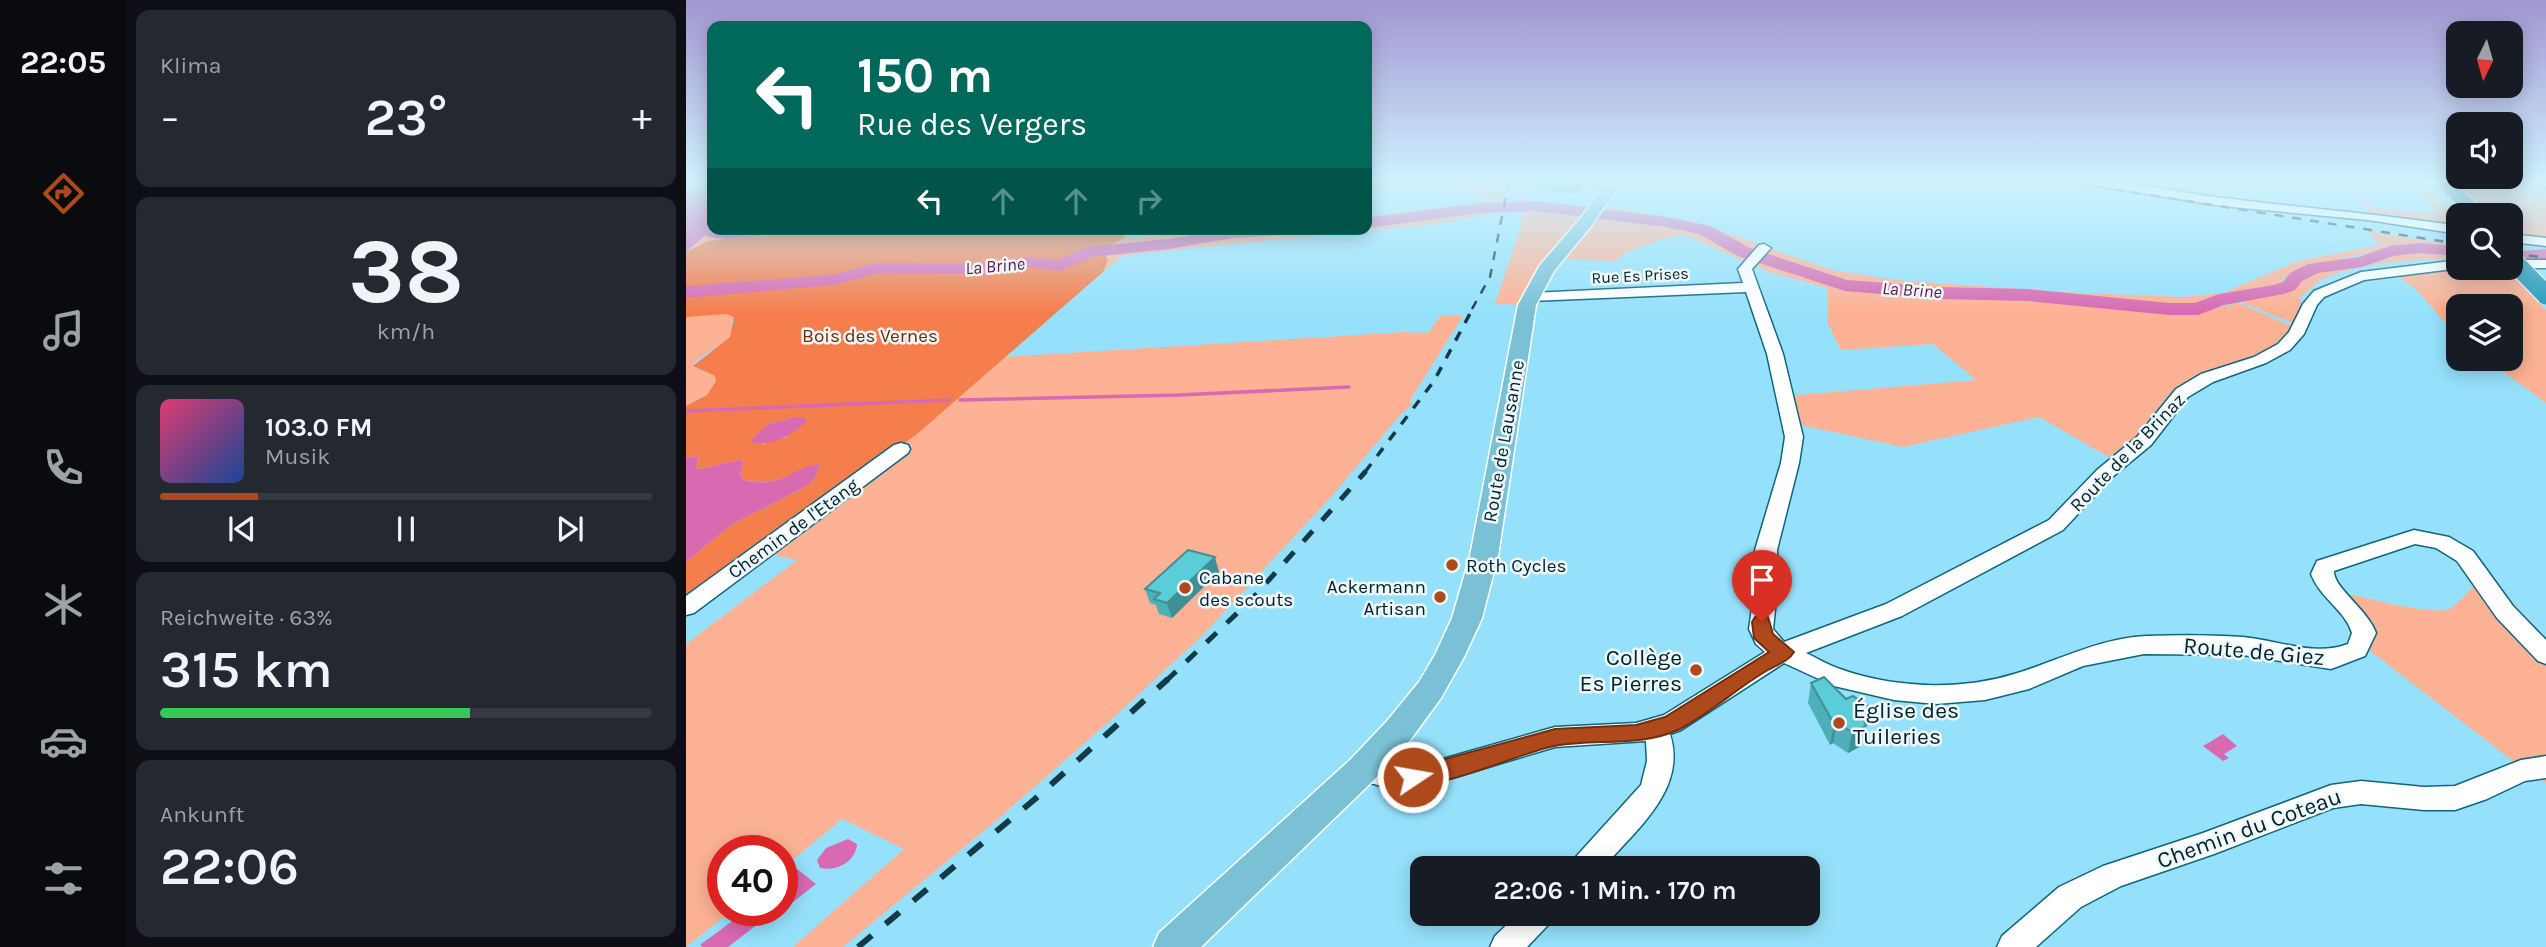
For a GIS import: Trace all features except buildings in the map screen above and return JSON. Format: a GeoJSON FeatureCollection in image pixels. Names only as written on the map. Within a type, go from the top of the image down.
{"type":"FeatureCollection","features":[{"type":"Feature","properties":{"kind":"highway"},"geometry":{"type":"LineString","coordinates":[[2523,256],[2546,279]]}},
{"type":"Feature","properties":{"kind":"highway"},"geometry":{"type":"LineString","coordinates":[[2523,273],[2546,295]]}},
{"type":"Feature","properties":{"kind":"main road","name":"Route de Lausanne"},"geometry":{"type":"LineString","coordinates":[[1173,947],[1362,770],[1399,730],[1430,690],[1467,618],[1484,555],[1506,420],[1531,297],[1546,269],[1583,225]]}},
{"type":"Feature","properties":{"kind":"street"},"geometry":{"type":"LineString","coordinates":[[2428,225],[2446,228]]}},
{"type":"Feature","properties":{"kind":"street"},"geometry":{"type":"LineString","coordinates":[[2523,239],[2546,242]]}},
{"type":"Feature","properties":{"kind":"street"},"geometry":{"type":"LineString","coordinates":[[1764,248],[1745,270],[1774,354],[1794,437],[1766,550],[1767,580],[1761,629],[1764,638],[1784,652]]}},
{"type":"Feature","properties":{"kind":"street"},"geometry":{"type":"LineString","coordinates":[[2523,262],[2546,264]]}},
{"type":"Feature","properties":{"kind":"street","name":"Route de la Brinaz"},"geometry":{"type":"LineString","coordinates":[[1362,770],[1388,776],[1413,777],[1448,770],[1555,737],[1636,733],[1682,718],[1760,665],[1784,652],[1894,610],[2056,525],[2104,474],[2144,441],[2182,393],[2207,378],[2260,360],[2284,347],[2296,334],[2310,304],[2324,291],[2375,273],[2446,265]]}},
{"type":"Feature","properties":{"kind":"street","name":"Rue Es Prises"},"geometry":{"type":"LineString","coordinates":[[1531,297],[1752,287]]}},
{"type":"Feature","properties":{"kind":"street","name":"Chemin de l'Etang"},"geometry":{"type":"LineString","coordinates":[[686,607],[901,449]]}},
{"type":"Feature","properties":{"kind":"street","name":"Route de Giez"},"geometry":{"type":"LineString","coordinates":[[1784,652],[1834,677],[1878,688],[1936,695],[1985,691],[2020,682],[2099,652],[2153,644],[2243,646],[2339,659],[2357,650],[2364,633],[2357,618],[2328,590],[2322,573],[2325,566],[2414,537],[2442,542],[2465,556],[2505,612],[2546,655]]}},
{"type":"Feature","properties":{"kind":"street"},"geometry":{"type":"LineString","coordinates":[[1595,856],[1652,792],[1658,779],[1661,754],[1655,729]]}},
{"type":"Feature","properties":{"kind":"street","name":"Chemin du Coteau"},"geometry":{"type":"LineString","coordinates":[[2013,947],[2070,897],[2113,875],[2204,845],[2331,797],[2352,791],[2404,798],[2457,798],[2511,774],[2546,767]]}},
{"type":"Feature","properties":{"kind":"street"},"geometry":{"type":"LineString","coordinates":[[1506,947],[1526,926]]}},
{"type":"Feature","properties":{"kind":"shaded area"},"geometry":{"type":"Polygon","coordinates":[[[686,225],[707,225],[707,234],[686,252],[686,225]]]}},
{"type":"Feature","properties":{"kind":"shaded area"},"geometry":{"type":"Polygon","coordinates":[[[1372,225],[1425,225],[1372,230],[1372,225]]]}},
{"type":"Feature","properties":{"kind":"shaded area"},"geometry":{"type":"Polygon","coordinates":[[[1521,225],[1705,225],[1832,270],[1896,280],[2062,292],[2183,297],[2224,293],[2297,261],[2380,245],[2368,231],[2446,244],[2446,249],[2392,250],[2346,258],[2283,278],[2283,283],[2271,288],[2215,298],[2192,308],[2162,308],[2114,301],[1862,284],[1829,278],[1825,283],[1861,290],[2121,305],[2150,310],[2197,312],[2239,303],[2291,326],[2281,339],[2255,356],[2194,377],[2180,385],[2163,402],[2136,438],[2109,457],[2039,417],[1903,447],[1791,423],[1786,396],[1976,380],[1933,344],[1841,350],[1828,324],[1828,288],[1769,272],[1685,235],[1667,238],[1627,252],[1615,261],[1554,259],[1527,305],[1495,304],[1521,225]]]}},
{"type":"Feature","properties":{"kind":"shaded area"},"geometry":{"type":"Polygon","coordinates":[[[2523,225],[2546,225],[2546,239],[2523,236],[2523,225]]]}},
{"type":"Feature","properties":{"kind":"shaded area"},"geometry":{"type":"Polygon","coordinates":[[[707,234],[1004,235],[744,311],[732,321],[731,337],[697,360],[693,366],[715,376],[716,381],[707,395],[686,406],[686,252],[707,234]]]}},
{"type":"Feature","properties":{"kind":"shaded area"},"geometry":{"type":"Polygon","coordinates":[[[1124,235],[1130,235],[1130,238],[1160,235],[1326,235],[1124,255],[1103,272],[1108,260],[1105,254],[1107,247],[1124,238],[1124,235]]]}},
{"type":"Feature","properties":{"kind":"shaded area"},"geometry":{"type":"Polygon","coordinates":[[[2411,252],[2446,252],[2446,259],[2369,265],[2335,274],[2320,281],[2299,298],[2302,302],[2293,323],[2241,302],[2277,293],[2320,268],[2411,252]]]}},
{"type":"Feature","properties":{"kind":"shaded area"},"geometry":{"type":"Polygon","coordinates":[[[2446,269],[2446,280],[2517,280],[2546,310],[2546,403],[2502,371],[2523,371],[2523,294],[2446,294],[2446,324],[2416,289],[2393,273],[2446,269]]]}},
{"type":"Feature","properties":{"kind":"shaded area"},"geometry":{"type":"Polygon","coordinates":[[[1441,315],[1463,316],[1409,402],[1413,404],[1402,413],[1330,498],[1203,635],[997,820],[843,947],[793,947],[904,849],[842,819],[798,856],[798,835],[707,835],[707,926],[713,926],[686,947],[686,644],[797,560],[767,554],[686,600],[940,413],[1004,357],[1404,332],[1428,333],[1441,315]]]}},
{"type":"Feature","properties":{"kind":"shaded area"},"geometry":{"type":"Polygon","coordinates":[[[793,417],[806,418],[807,421],[776,441],[753,443],[751,440],[767,425],[793,417]]]}},
{"type":"Feature","properties":{"kind":"shaded area"},"geometry":{"type":"Polygon","coordinates":[[[694,456],[699,459],[695,468],[700,469],[740,460],[743,462],[740,474],[744,480],[757,482],[777,480],[820,464],[815,478],[807,486],[731,525],[686,562],[686,458],[694,456]]]}},
{"type":"Feature","properties":{"kind":"shaded area"},"geometry":{"type":"Polygon","coordinates":[[[2474,586],[2546,655],[2546,783],[2513,761],[2361,644],[2328,590],[2410,607],[2442,610],[2454,606],[2474,586]]]}},
{"type":"Feature","properties":{"kind":"shaded area"},"geometry":{"type":"Polygon","coordinates":[[[2223,734],[2237,746],[2224,754],[2229,758],[2223,761],[2203,746],[2223,734]]]}},
{"type":"Feature","properties":{"kind":"shaded area"},"geometry":{"type":"Polygon","coordinates":[[[848,839],[857,844],[849,860],[839,867],[820,868],[817,860],[826,848],[848,839]]]}},
{"type":"Feature","properties":{"kind":"shaded area"},"geometry":{"type":"Polygon","coordinates":[[[798,870],[816,884],[798,898],[798,870]]]}},
{"type":"Feature","properties":{"kind":"shaded area"},"geometry":{"type":"Polygon","coordinates":[[[726,926],[755,926],[728,947],[700,945],[726,926]]]}},
{"type":"Feature","properties":{"kind":"green space","name":"Bois des Vernes"},"geometry":{"type":"Polygon","coordinates":[[[770,235],[1124,235],[1124,238],[1107,247],[1105,254],[1108,260],[1103,272],[916,435],[686,600],[686,562],[731,525],[807,486],[815,478],[820,464],[776,480],[757,482],[744,480],[740,474],[743,462],[740,460],[700,469],[695,468],[699,460],[694,456],[686,458],[686,406],[707,395],[716,381],[715,376],[693,366],[730,337],[734,317],[726,314],[686,317],[686,252],[708,241],[770,235]],[[793,417],[767,425],[762,444],[787,437],[793,417]]]}},
{"type":"Feature","properties":{"kind":"waterway","name":"La Brine"},"geometry":{"type":"LineString","coordinates":[[1682,225],[1704,230],[1744,252],[1845,285],[1939,293],[2028,295],[2169,309],[2198,309],[2219,300],[2277,290],[2289,286],[2296,277],[2314,268],[2362,262],[2390,251],[2420,248],[2446,250]]}},
{"type":"Feature","properties":{"kind":"waterway"},"geometry":{"type":"LineString","coordinates":[[716,235],[735,235]]}},
{"type":"Feature","properties":{"kind":"waterway","name":"La Brine"},"geometry":{"type":"LineString","coordinates":[[686,292],[833,280],[877,268],[980,269],[1030,262],[1059,266],[1088,252],[1169,244],[1221,235]]}},
{"type":"Feature","properties":{"kind":"waterway","name":"La Brine"},"geometry":{"type":"LineString","coordinates":[[2523,256],[2546,254]]}},
{"type":"Feature","properties":{"kind":"waterway"},"geometry":{"type":"LineString","coordinates":[[960,400],[1179,395],[1349,387]]}},
{"type":"Feature","properties":{"kind":"waterway"},"geometry":{"type":"LineString","coordinates":[[686,411],[949,400]]}},
{"type":"Feature","properties":{"kind":"railway"},"geometry":{"type":"LineString","coordinates":[[1472,309],[1490,277],[1500,225]]}},
{"type":"Feature","properties":{"kind":"railway"},"geometry":{"type":"LineString","coordinates":[[2340,225],[2446,242]]}},
{"type":"Feature","properties":{"kind":"railway"},"geometry":{"type":"LineString","coordinates":[[2523,255],[2546,258]]}},
{"type":"Feature","properties":{"kind":"railway"},"geometry":{"type":"LineString","coordinates":[[1365,472],[1434,381],[1473,308]]}},
{"type":"Feature","properties":{"kind":"railway"},"geometry":{"type":"LineString","coordinates":[[1166,681],[1252,599],[1366,471]]}},
{"type":"Feature","properties":{"kind":"railway"},"geometry":{"type":"LineString","coordinates":[[858,947],[1035,799],[1168,679]]}},
{"type":"Feature","properties":{"kind":"place","name":"Roth Cycles"},"geometry":{"type":"Point","coordinates":[1452,565]}},
{"type":"Feature","properties":{"kind":"place","name":"Cabane des scouts"},"geometry":{"type":"Point","coordinates":[1185,588]}},
{"type":"Feature","properties":{"kind":"place","name":"Ackermann Artisan"},"geometry":{"type":"Point","coordinates":[1440,597]}},
{"type":"Feature","properties":{"kind":"place","name":"Collège Es Pierres"},"geometry":{"type":"Point","coordinates":[1696,670]}},
{"type":"Feature","properties":{"kind":"place","name":"Église des Tuileries"},"geometry":{"type":"Point","coordinates":[1839,723]}},
{"type":"Feature","properties":{"kind":"route"},"geometry":{"type":"LineString","coordinates":[[1413,777],[1448,770],[1555,737],[1636,733],[1672,723],[1784,652],[1764,638],[1762,622]]}}]}
